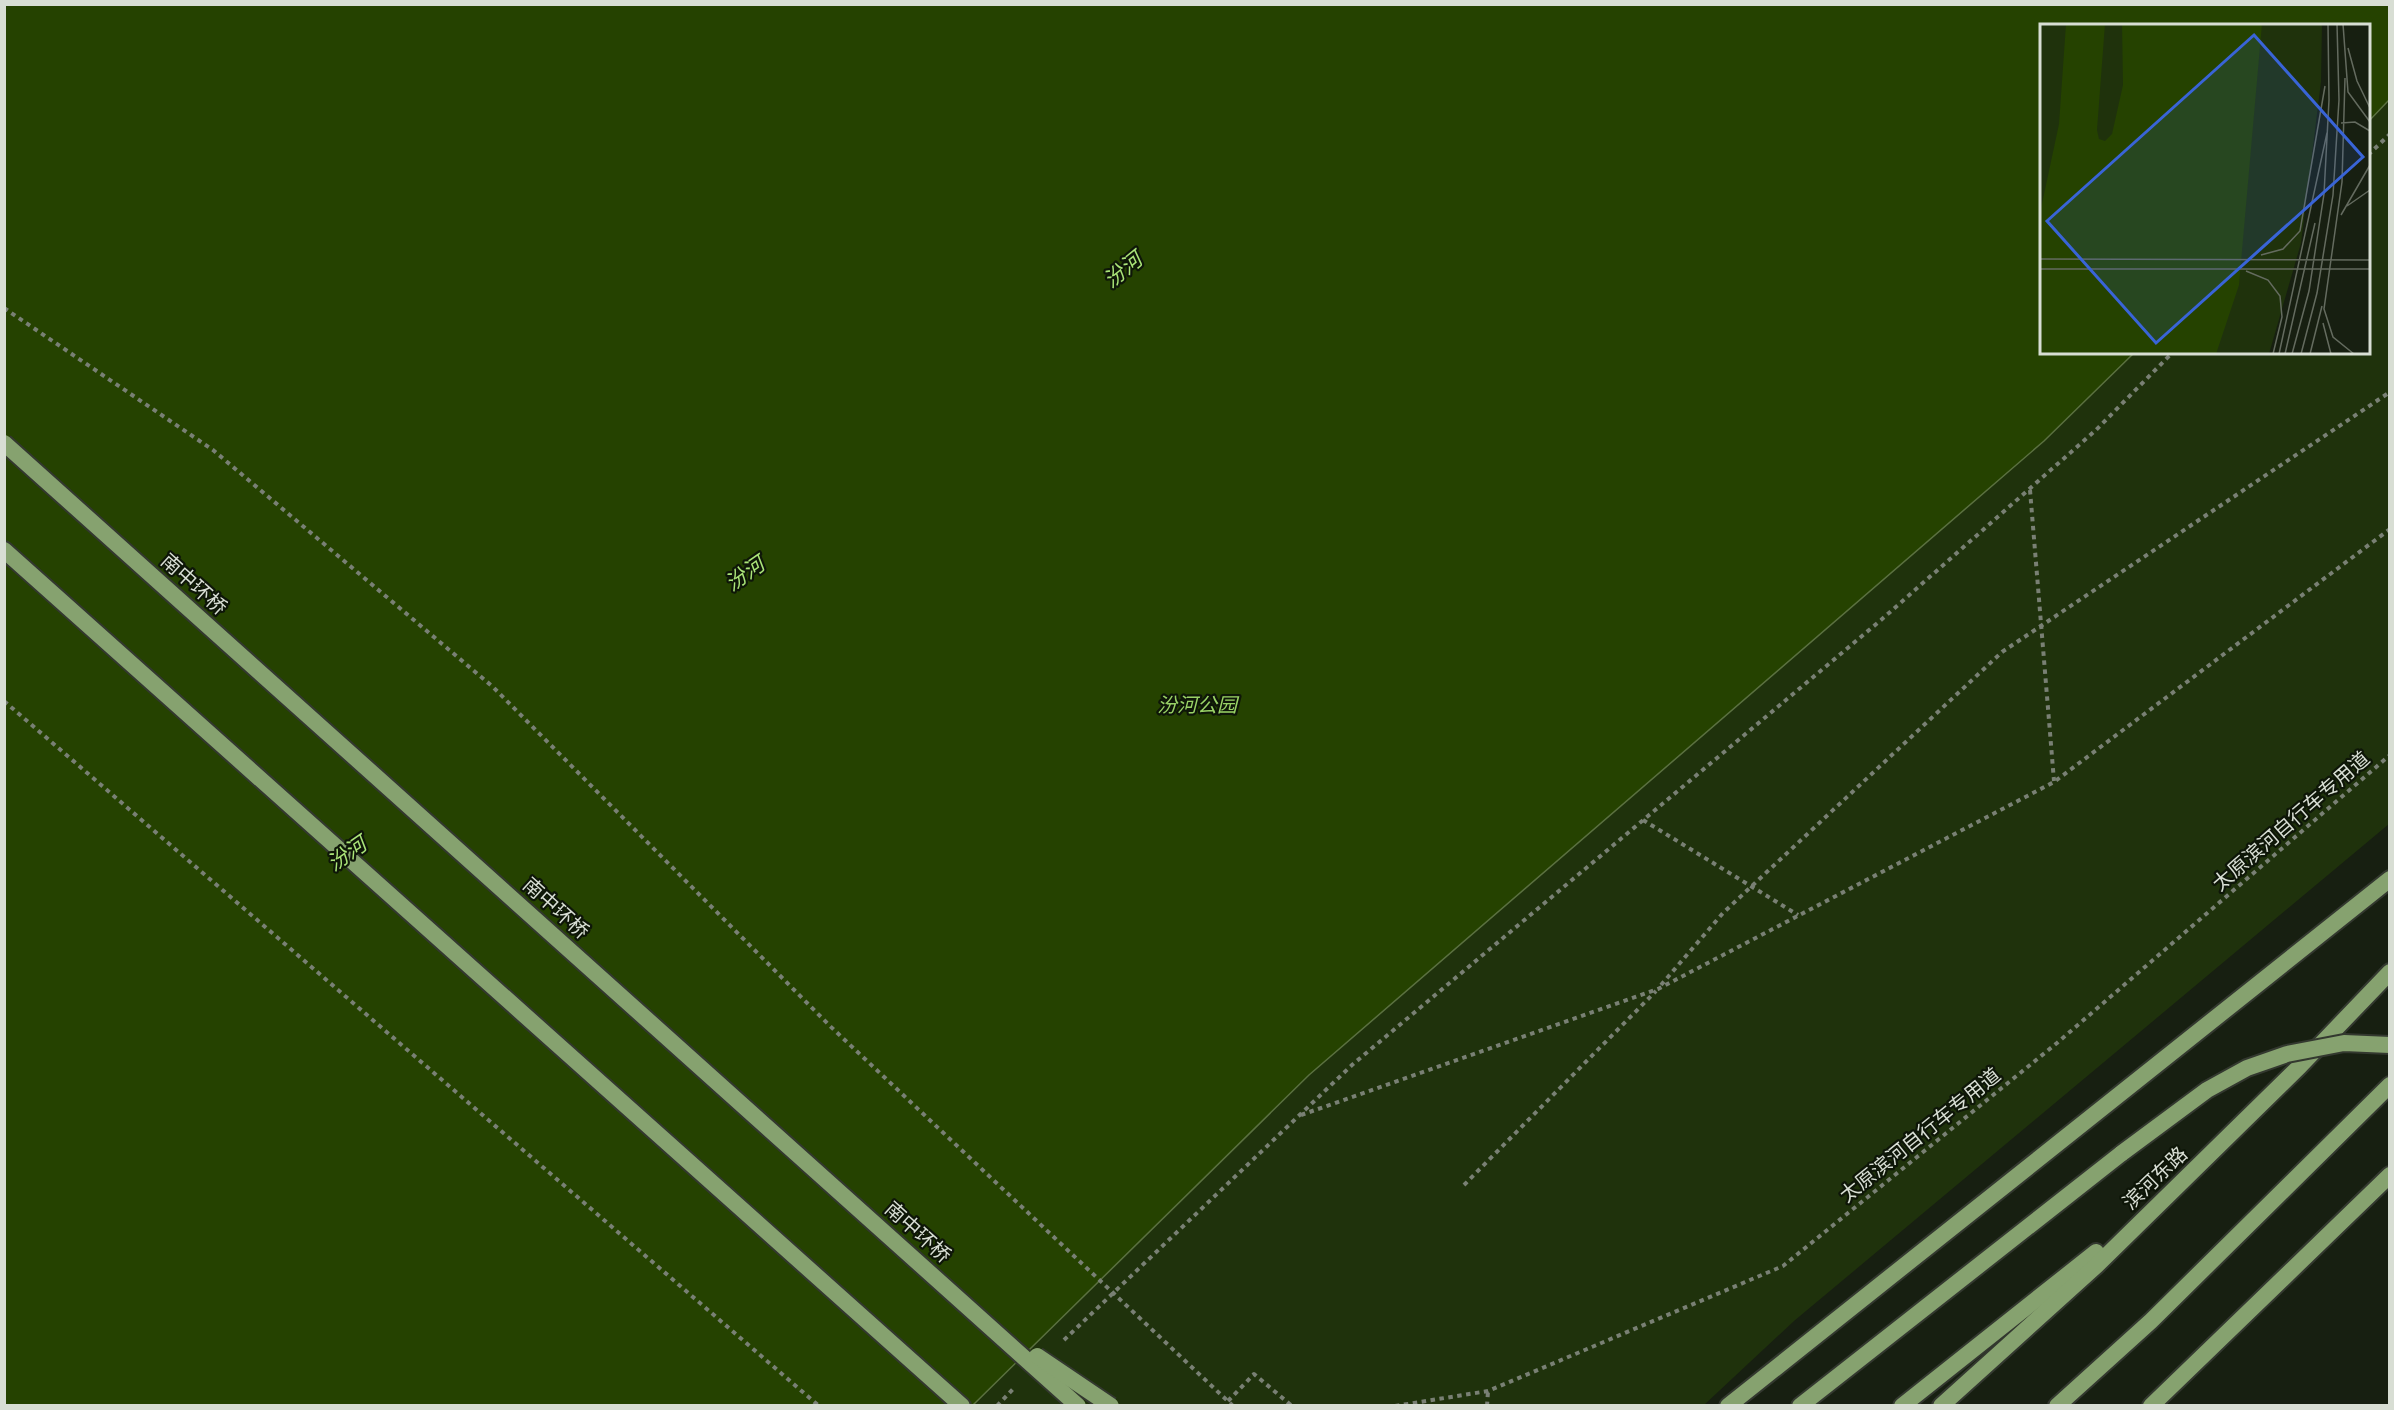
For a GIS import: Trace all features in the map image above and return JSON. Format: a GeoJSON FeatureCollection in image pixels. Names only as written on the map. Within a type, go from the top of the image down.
{"type":"FeatureCollection","features":[{"type":"Feature","properties":{"kind":"highway","name":"南中环桥"},"geometry":{"type":"LineString","coordinates":[[4,443],[1078,1406]]}},
{"type":"Feature","properties":{"kind":"highway"},"geometry":{"type":"LineString","coordinates":[[4,550],[962,1406]]}},
{"type":"Feature","properties":{"kind":"highway"},"geometry":{"type":"LineString","coordinates":[[1728,1406],[2390,879]]}},
{"type":"Feature","properties":{"kind":"highway","name":"滨河东路"},"geometry":{"type":"LineString","coordinates":[[1941,1406],[2097,1265],[2300,1066],[2390,972]]}},
{"type":"Feature","properties":{"kind":"highway"},"geometry":{"type":"LineString","coordinates":[[1800,1406],[2122,1153],[2207,1090],[2247,1068],[2287,1054],[2343,1043],[2390,1045]]}},
{"type":"Feature","properties":{"kind":"highway"},"geometry":{"type":"LineString","coordinates":[[2057,1406],[2151,1321],[2390,1085]]}},
{"type":"Feature","properties":{"kind":"highway"},"geometry":{"type":"LineString","coordinates":[[2151,1406],[2390,1175]]}},
{"type":"Feature","properties":{"kind":"highway"},"geometry":{"type":"LineString","coordinates":[[1902,1406],[2167,1196]]}},
{"type":"Feature","properties":{"kind":"highway"},"geometry":{"type":"LineString","coordinates":[[992,1327],[1111,1406]]}},
{"type":"Feature","properties":{"kind":"highway"},"geometry":{"type":"LineString","coordinates":[[939,1385],[952,1406]]}},
{"type":"Feature","properties":{"kind":"path"},"geometry":{"type":"LineString","coordinates":[[2370,153],[2390,134]]}},
{"type":"Feature","properties":{"kind":"path"},"geometry":{"type":"LineString","coordinates":[[4,308],[213,450],[493,687],[830,1026],[1233,1406]]}},
{"type":"Feature","properties":{"kind":"path"},"geometry":{"type":"LineString","coordinates":[[1062,1342],[1352,1065],[1881,620],[2096,430],[2171,354]]}},
{"type":"Feature","properties":{"kind":"path"},"geometry":{"type":"LineString","coordinates":[[1464,1185],[1658,989],[1723,913],[2002,652],[2390,392]]}},
{"type":"Feature","properties":{"kind":"path"},"geometry":{"type":"LineString","coordinates":[[2030,489],[2054,782]]}},
{"type":"Feature","properties":{"kind":"path"},"geometry":{"type":"LineString","coordinates":[[1298,1117],[1658,989],[2054,782],[2390,529]]}},
{"type":"Feature","properties":{"kind":"path"},"geometry":{"type":"LineString","coordinates":[[4,701],[819,1406]]}},
{"type":"Feature","properties":{"kind":"path","name":"太原滨河自行车专用道"},"geometry":{"type":"LineString","coordinates":[[1395,1406],[1488,1391],[1783,1266],[2057,1043],[2390,755]]}},
{"type":"Feature","properties":{"kind":"path"},"geometry":{"type":"LineString","coordinates":[[1643,820],[1798,915]]}},
{"type":"Feature","properties":{"kind":"path"},"geometry":{"type":"LineString","coordinates":[[1228,1401],[1254,1374],[1292,1406]]}},
{"type":"Feature","properties":{"kind":"path"},"geometry":{"type":"LineString","coordinates":[[997,1406],[1021,1382]]}},
{"type":"Feature","properties":{"kind":"path"},"geometry":{"type":"LineString","coordinates":[[1487,1406],[1488,1391]]}},
{"type":"Feature","properties":{"kind":"green space","name":"汾河公园"},"geometry":{"type":"Polygon","coordinates":[[[5,5],[2389,5],[2389,824],[1794,1321],[1704,1405],[5,1406],[5,5]]]}},
{"type":"Feature","properties":{"kind":"water","name":"汾河公园"},"geometry":{"type":"Polygon","coordinates":[[[5,5],[2389,5],[2389,100],[2370,120],[2370,24],[2040,24],[2040,354],[2133,354],[2044,441],[1309,1075],[973,1405],[5,1406],[5,5]]]}},
{"type":"Feature","properties":{"kind":"water label","name":"汾河"},"geometry":{"type":"Point","coordinates":[1123,270]}},
{"type":"Feature","properties":{"kind":"water label","name":"汾河"},"geometry":{"type":"Point","coordinates":[745,574]}},
{"type":"Feature","properties":{"kind":"water label","name":"汾河"},"geometry":{"type":"Point","coordinates":[347,854]}}]}
